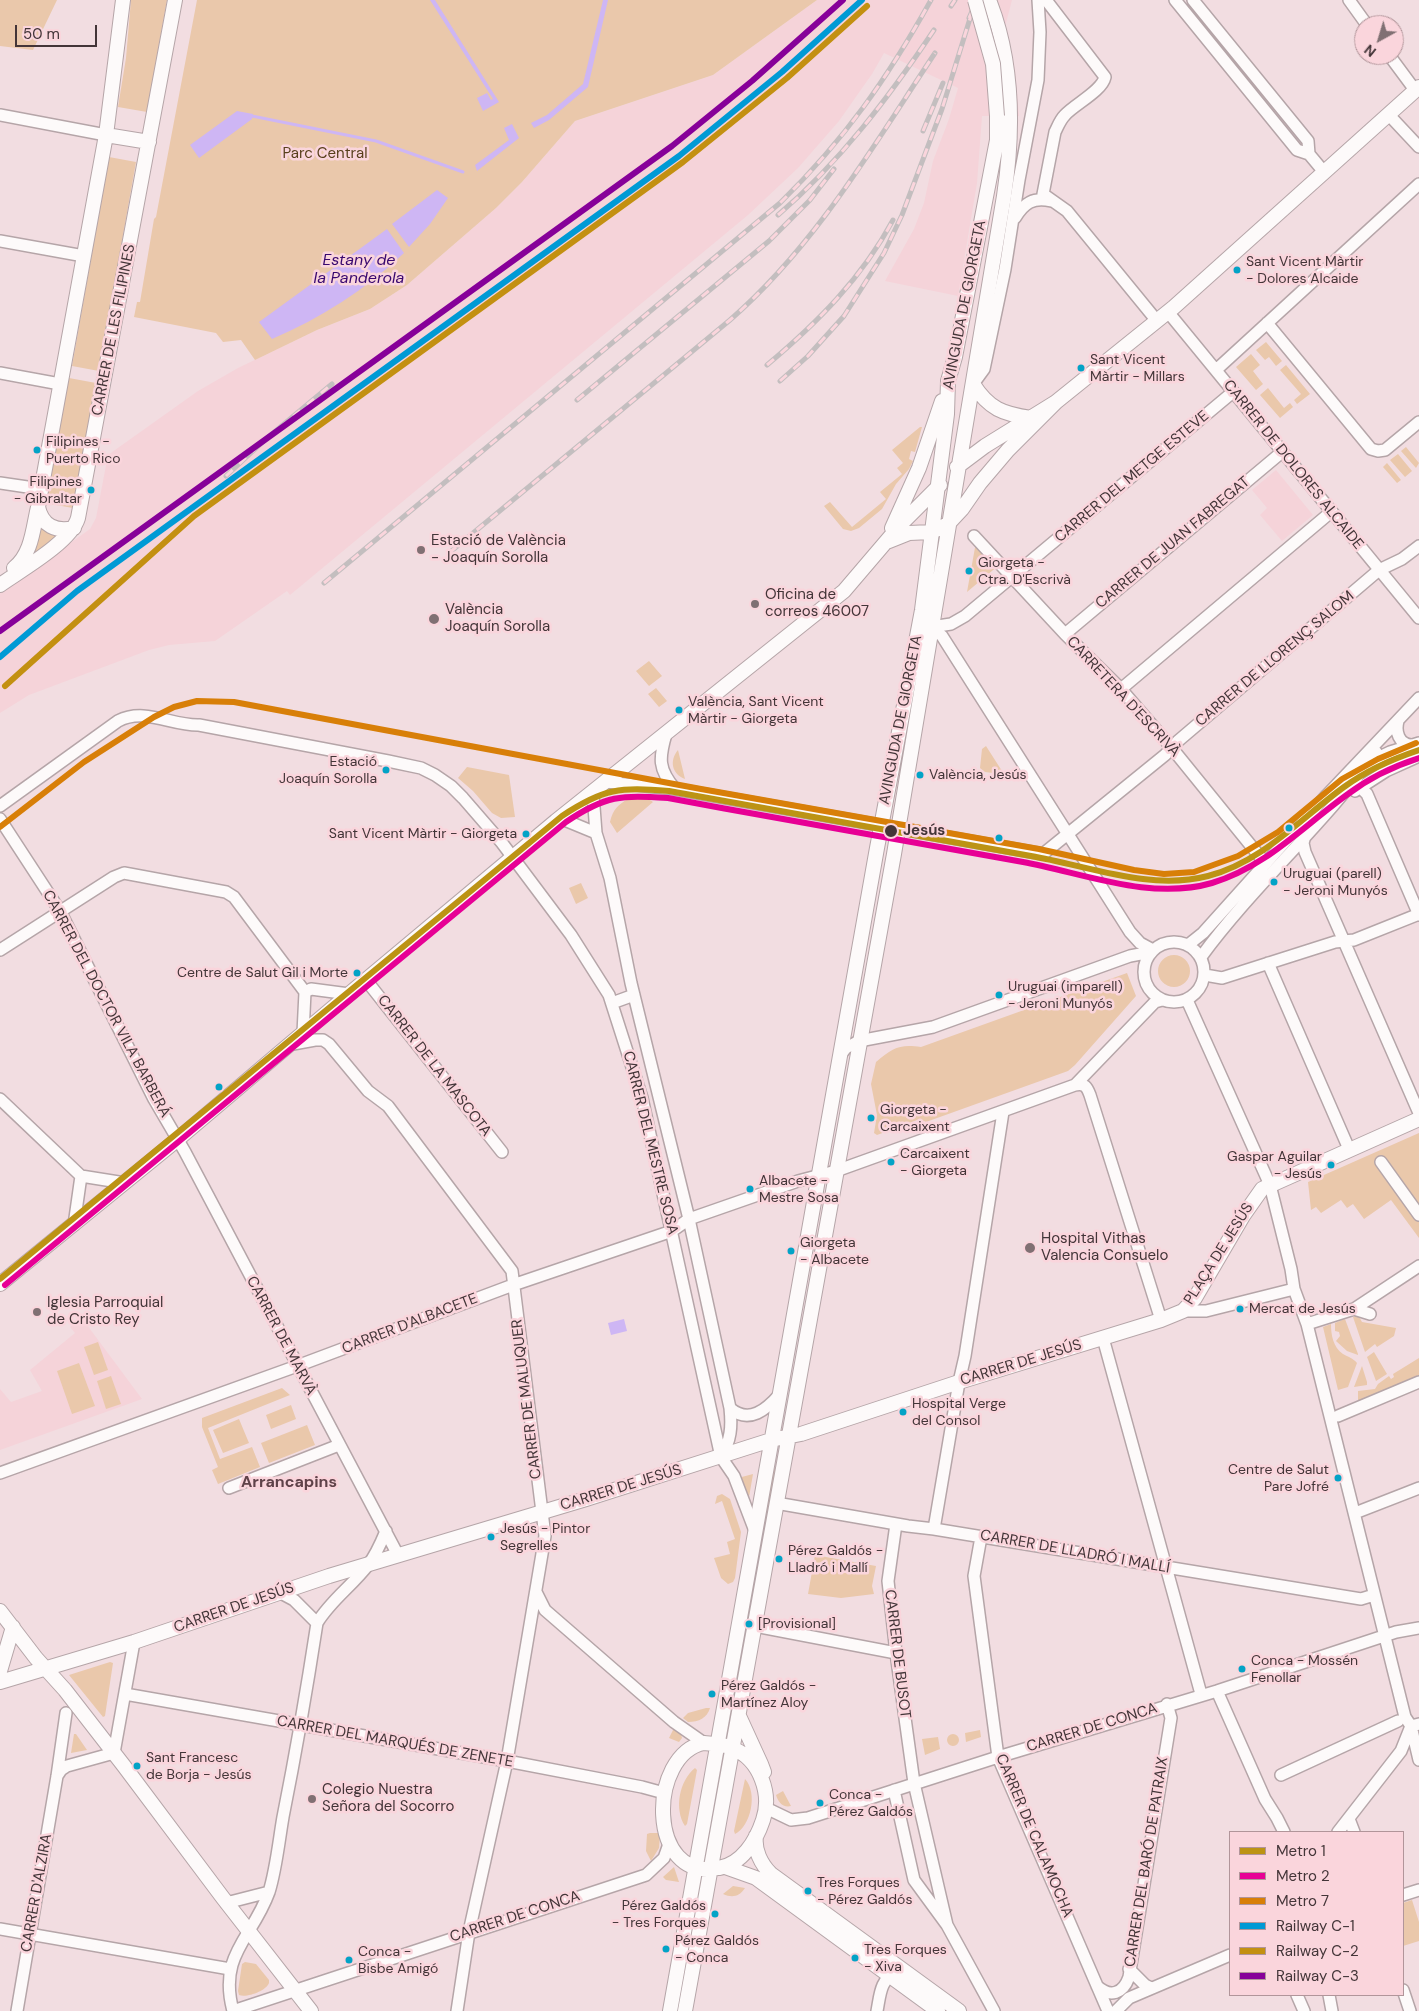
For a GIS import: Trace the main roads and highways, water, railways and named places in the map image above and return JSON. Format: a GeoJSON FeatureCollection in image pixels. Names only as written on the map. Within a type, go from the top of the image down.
{"type":"FeatureCollection","features":[{"type":"Feature","properties":{"kind":"main road"},"geometry":{"type":"LineString","coordinates":[[0,578],[19,565],[25,556],[38,507],[106,134],[123,0]]}},
{"type":"Feature","properties":{"kind":"main road","name":"CARRER DE LES FILIPINES"},"geometry":{"type":"LineString","coordinates":[[76,523],[149,142],[174,0]]}},
{"type":"Feature","properties":{"kind":"main road","name":"AVINGUDA DE GIORGETA"},"geometry":{"type":"LineString","coordinates":[[687,2011],[690,1988],[719,1868],[734,1748],[754,1626],[898,829],[1009,161],[1004,116],[993,64],[975,0]]}},
{"type":"Feature","properties":{"kind":"main road","name":"AVINGUDA DE GIORGETA"},"geometry":{"type":"LineString","coordinates":[[671,2011],[694,1868],[710,1744],[755,1531],[922,610],[947,414],[948,381],[955,357],[997,140],[1004,116],[1005,56],[989,0]]}},
{"type":"Feature","properties":{"kind":"main road"},"geometry":{"type":"LineString","coordinates":[[0,1284],[293,1044],[303,1033],[349,994],[514,857],[593,797],[606,782],[844,591],[907,518],[960,464],[985,446],[1056,402],[1168,312],[1417,88]]}},
{"type":"Feature","properties":{"kind":"main road"},"geometry":{"type":"LineString","coordinates":[[106,134],[149,142]]}},
{"type":"Feature","properties":{"kind":"main road"},"geometry":{"type":"LineString","coordinates":[[884,545],[918,468],[939,413],[948,381]]}},
{"type":"Feature","properties":{"kind":"main road"},"geometry":{"type":"LineString","coordinates":[[973,384],[982,398],[995,408],[1009,414],[1031,418]]}},
{"type":"Feature","properties":{"kind":"main road"},"geometry":{"type":"LineString","coordinates":[[884,545],[900,535],[932,532],[948,524],[1008,450],[1056,402]]}},
{"type":"Feature","properties":{"kind":"main road"},"geometry":{"type":"LineString","coordinates":[[38,507],[40,517],[46,524],[60,530],[76,523]]}},
{"type":"Feature","properties":{"kind":"main road"},"geometry":{"type":"LineString","coordinates":[[0,585],[54,547],[76,523]]}},
{"type":"Feature","properties":{"kind":"main road","name":"PLAÇA DE JESÚS"},"geometry":{"type":"LineString","coordinates":[[1183,1310],[1195,1298],[1254,1198],[1262,1189],[1419,1119]]}},
{"type":"Feature","properties":{"kind":"main road","name":"CARRER DE JESÚS"},"geometry":{"type":"LineString","coordinates":[[0,1682],[134,1642],[279,1592],[398,1555],[722,1457],[771,1440],[801,1434],[958,1382],[1161,1320],[1183,1310]]}},
{"type":"Feature","properties":{"kind":"main road"},"geometry":{"type":"LineString","coordinates":[[0,1611],[114,1753],[226,1904],[311,2011]]}},
{"type":"Feature","properties":{"kind":"main road"},"geometry":{"type":"LineString","coordinates":[[0,1671],[13,1627]]}},
{"type":"Feature","properties":{"kind":"main road"},"geometry":{"type":"LineString","coordinates":[[719,1868],[744,1854],[756,1836],[766,1808],[766,1794],[761,1764],[739,1716]]}},
{"type":"Feature","properties":{"kind":"main road"},"geometry":{"type":"LineString","coordinates":[[766,1794],[756,1769],[742,1753],[734,1748],[710,1744],[689,1750],[678,1761],[669,1777],[664,1793],[664,1826],[668,1844],[680,1859],[694,1868],[719,1868],[756,1878],[938,2011]]}},
{"type":"Feature","properties":{"kind":"main road"},"geometry":{"type":"LineString","coordinates":[[756,1836],[756,1849],[764,1866],[771,1874],[959,2011]]}},
{"type":"Feature","properties":{"kind":"water"},"geometry":{"type":"Polygon","coordinates":[[[430,0],[435,0],[499,102],[483,111],[477,98],[487,93],[491,100],[493,99],[430,0]]]}},
{"type":"Feature","properties":{"kind":"water"},"geometry":{"type":"Polygon","coordinates":[[[603,0],[608,0],[588,87],[549,120],[534,128],[531,123],[547,115],[583,84],[603,0]]]}},
{"type":"Feature","properties":{"kind":"water"},"geometry":{"type":"Polygon","coordinates":[[[237,111],[253,114],[252,119],[199,158],[190,145],[237,111]]]}},
{"type":"Feature","properties":{"kind":"water"},"geometry":{"type":"Polygon","coordinates":[[[512,124],[519,138],[477,171],[475,165],[509,140],[504,128],[512,124]]]}},
{"type":"Feature","properties":{"kind":"water","name":"Estany de la Panderola"},"geometry":{"type":"Polygon","coordinates":[[[437,190],[448,198],[430,224],[409,247],[392,224],[437,190]]]}},
{"type":"Feature","properties":{"kind":"water","name":"Estany de la Panderola"},"geometry":{"type":"Polygon","coordinates":[[[387,229],[404,253],[374,279],[342,302],[308,322],[272,339],[259,322],[387,229]]]}},
{"type":"Feature","properties":{"kind":"water"},"geometry":{"type":"Polygon","coordinates":[[[624,1319],[627,1331],[611,1335],[608,1323],[624,1319]]]}},
{"type":"Feature","properties":{"kind":"waterway"},"geometry":{"type":"LineString","coordinates":[[252,116],[376,141],[463,172]]}},
{"type":"Feature","properties":{"kind":"railway"},"geometry":{"type":"LineString","coordinates":[[324,583],[780,203],[825,155],[863,107],[898,56],[931,0]]}},
{"type":"Feature","properties":{"kind":"railway"},"geometry":{"type":"LineString","coordinates":[[951,6],[955,0]]}},
{"type":"Feature","properties":{"kind":"railway"},"geometry":{"type":"LineString","coordinates":[[969,18],[977,0]]}},
{"type":"Feature","properties":{"kind":"railway"},"geometry":{"type":"LineString","coordinates":[[780,381],[808,356],[844,316],[884,253],[902,215],[942,109],[972,12]]}},
{"type":"Feature","properties":{"kind":"railway"},"geometry":{"type":"LineString","coordinates":[[778,215],[801,195],[843,151],[881,104],[934,30]]}},
{"type":"Feature","properties":{"kind":"railway"},"geometry":{"type":"LineString","coordinates":[[449,553],[730,320],[761,291],[790,260],[866,159],[935,53]]}},
{"type":"Feature","properties":{"kind":"railway"},"geometry":{"type":"LineString","coordinates":[[923,131],[943,83]]}},
{"type":"Feature","properties":{"kind":"railway"},"geometry":{"type":"LineString","coordinates":[[577,400],[769,241],[810,200],[834,169]]}},
{"type":"Feature","properties":{"kind":"railway"},"geometry":{"type":"LineString","coordinates":[[767,365],[821,316],[853,280],[881,241],[893,220]]}},
{"type":"Feature","properties":{"kind":"railway"},"geometry":{"type":"LineString","coordinates":[[226,476],[266,439],[332,384]]}},
{"type":"Feature","properties":{"kind":"metro line","name":"7"},"geometry":{"type":"LineString","coordinates":[[0,827],[84,762],[154,717],[174,707],[197,701],[234,702],[701,789],[1039,849],[1134,870],[1164,874],[1194,872],[1238,856],[1278,832],[1342,779],[1378,759],[1416,743]]}},
{"type":"Feature","properties":{"kind":"metro line","name":"1"},"geometry":{"type":"LineString","coordinates":[[0,1279],[562,816],[601,795],[638,789],[669,791],[1053,860],[1141,879],[1186,880],[1208,876],[1246,861],[1280,838],[1328,799],[1362,775],[1399,757],[1419,750]]}},
{"type":"Feature","properties":{"kind":"metro line","name":"2"},"geometry":{"type":"LineString","coordinates":[[5,1285],[566,822],[592,806],[626,797],[668,798],[1023,862],[1117,883],[1165,889],[1189,888],[1212,883],[1250,867],[1356,788],[1391,769],[1419,758]]}},
{"type":"Feature","properties":{"kind":"rail line","name":"C-3"},"geometry":{"type":"LineString","coordinates":[[0,631],[672,146],[752,81],[843,0]]}},
{"type":"Feature","properties":{"kind":"rail line","name":"C-1"},"geometry":{"type":"LineString","coordinates":[[0,657],[77,591],[679,156],[782,72],[862,0]]}},
{"type":"Feature","properties":{"kind":"rail line","name":"C-2"},"geometry":{"type":"LineString","coordinates":[[5,686],[194,516],[683,162],[787,78],[867,6]]}},
{"type":"Feature","properties":{"kind":"place","name":"Sant Vicent Màrtir - Dolores Alcaide"},"geometry":{"type":"Point","coordinates":[1237,270]}},
{"type":"Feature","properties":{"kind":"place","name":"Sant Vicent Màrtir - Millars"},"geometry":{"type":"Point","coordinates":[1081,368]}},
{"type":"Feature","properties":{"kind":"place","name":"Filipines - Puerto Rico"},"geometry":{"type":"Point","coordinates":[37,450]}},
{"type":"Feature","properties":{"kind":"place","name":"Filipines - Gibraltar"},"geometry":{"type":"Point","coordinates":[91,490]}},
{"type":"Feature","properties":{"kind":"place","name":"Estació de València - Joaquín Sorolla"},"geometry":{"type":"Point","coordinates":[421,550]}},
{"type":"Feature","properties":{"kind":"place","name":"Giorgeta - Ctra. D'Escrivà"},"geometry":{"type":"Point","coordinates":[969,571]}},
{"type":"Feature","properties":{"kind":"place","name":"Oficina de correos 46007"},"geometry":{"type":"Point","coordinates":[755,604]}},
{"type":"Feature","properties":{"kind":"place","name":"València Joaquín Sorolla"},"geometry":{"type":"Point","coordinates":[434,619]}},
{"type":"Feature","properties":{"kind":"place","name":"València, Sant Vicent Màrtir - Giorgeta"},"geometry":{"type":"Point","coordinates":[679,710]}},
{"type":"Feature","properties":{"kind":"place","name":"Estació Joaquín Sorolla"},"geometry":{"type":"Point","coordinates":[386,770]}},
{"type":"Feature","properties":{"kind":"place","name":"València, Jesús"},"geometry":{"type":"Point","coordinates":[920,775]}},
{"type":"Feature","properties":{"kind":"place","name":"Jesús"},"geometry":{"type":"Point","coordinates":[891,831]}},
{"type":"Feature","properties":{"kind":"place","name":"Sant Vicent Màrtir - Giorgeta"},"geometry":{"type":"Point","coordinates":[526,834]}},
{"type":"Feature","properties":{"kind":"place","name":"Uruguai (parell) - Jeroni Munyós"},"geometry":{"type":"Point","coordinates":[1274,882]}},
{"type":"Feature","properties":{"kind":"place","name":"Centre de Salut Gil i Morte"},"geometry":{"type":"Point","coordinates":[357,973]}},
{"type":"Feature","properties":{"kind":"place","name":"Uruguai (imparell) - Jeroni Munyós"},"geometry":{"type":"Point","coordinates":[999,995]}},
{"type":"Feature","properties":{"kind":"place","name":"Giorgeta - Carcaixent"},"geometry":{"type":"Point","coordinates":[871,1118]}},
{"type":"Feature","properties":{"kind":"place","name":"Carcaixent - Giorgeta"},"geometry":{"type":"Point","coordinates":[891,1162]}},
{"type":"Feature","properties":{"kind":"place","name":"Gaspar Aguilar - Jesús"},"geometry":{"type":"Point","coordinates":[1331,1165]}},
{"type":"Feature","properties":{"kind":"place","name":"Albacete - Mestre Sosa"},"geometry":{"type":"Point","coordinates":[750,1189]}},
{"type":"Feature","properties":{"kind":"place","name":"Hospital Vithas Valencia Consuelo"},"geometry":{"type":"Point","coordinates":[1030,1248]}},
{"type":"Feature","properties":{"kind":"place","name":"Giorgeta - Albacete"},"geometry":{"type":"Point","coordinates":[791,1251]}},
{"type":"Feature","properties":{"kind":"place","name":"Mercat de Jesús"},"geometry":{"type":"Point","coordinates":[1240,1309]}},
{"type":"Feature","properties":{"kind":"place","name":"Iglesia Parroquial de Cristo Rey"},"geometry":{"type":"Point","coordinates":[37,1312]}},
{"type":"Feature","properties":{"kind":"place","name":"Hospital Verge del Consol"},"geometry":{"type":"Point","coordinates":[903,1412]}},
{"type":"Feature","properties":{"kind":"place","name":"Centre de Salut Pare Jofré"},"geometry":{"type":"Point","coordinates":[1338,1478]}},
{"type":"Feature","properties":{"kind":"place","name":"Jesús - Pintor Segrelles"},"geometry":{"type":"Point","coordinates":[491,1537]}},
{"type":"Feature","properties":{"kind":"place","name":"Pérez Galdós - Lladró i Mallí"},"geometry":{"type":"Point","coordinates":[779,1559]}},
{"type":"Feature","properties":{"kind":"place","name":"[Provisional]"},"geometry":{"type":"Point","coordinates":[749,1624]}},
{"type":"Feature","properties":{"kind":"place","name":"Conca - Mossén Fenollar"},"geometry":{"type":"Point","coordinates":[1242,1669]}},
{"type":"Feature","properties":{"kind":"place","name":"Pérez Galdós - Martínez Aloy"},"geometry":{"type":"Point","coordinates":[712,1694]}},
{"type":"Feature","properties":{"kind":"place","name":"Sant Francesc de Borja - Jesús"},"geometry":{"type":"Point","coordinates":[137,1766]}},
{"type":"Feature","properties":{"kind":"place","name":"Colegio Nuestra Señora del Socorro"},"geometry":{"type":"Point","coordinates":[312,1799]}},
{"type":"Feature","properties":{"kind":"place","name":"Conca - Pérez Galdós"},"geometry":{"type":"Point","coordinates":[820,1803]}},
{"type":"Feature","properties":{"kind":"place","name":"Tres Forques - Pérez Galdós"},"geometry":{"type":"Point","coordinates":[808,1891]}},
{"type":"Feature","properties":{"kind":"place","name":"Pérez Galdós - Tres Forques"},"geometry":{"type":"Point","coordinates":[715,1914]}},
{"type":"Feature","properties":{"kind":"place","name":"Pérez Galdós - Conca"},"geometry":{"type":"Point","coordinates":[666,1949]}},
{"type":"Feature","properties":{"kind":"place","name":"Tres Forques - Xiva"},"geometry":{"type":"Point","coordinates":[855,1958]}},
{"type":"Feature","properties":{"kind":"place","name":"Conca - Bisbe Amigó"},"geometry":{"type":"Point","coordinates":[349,1960]}},
{"type":"Feature","properties":{"kind":"district","name":"Arrancapins"},"geometry":{"type":"Point","coordinates":[289,1483]}},
{"type":"Feature","properties":{"kind":"park label","name":"Parc Central"},"geometry":{"type":"Point","coordinates":[325,154]}}]}
